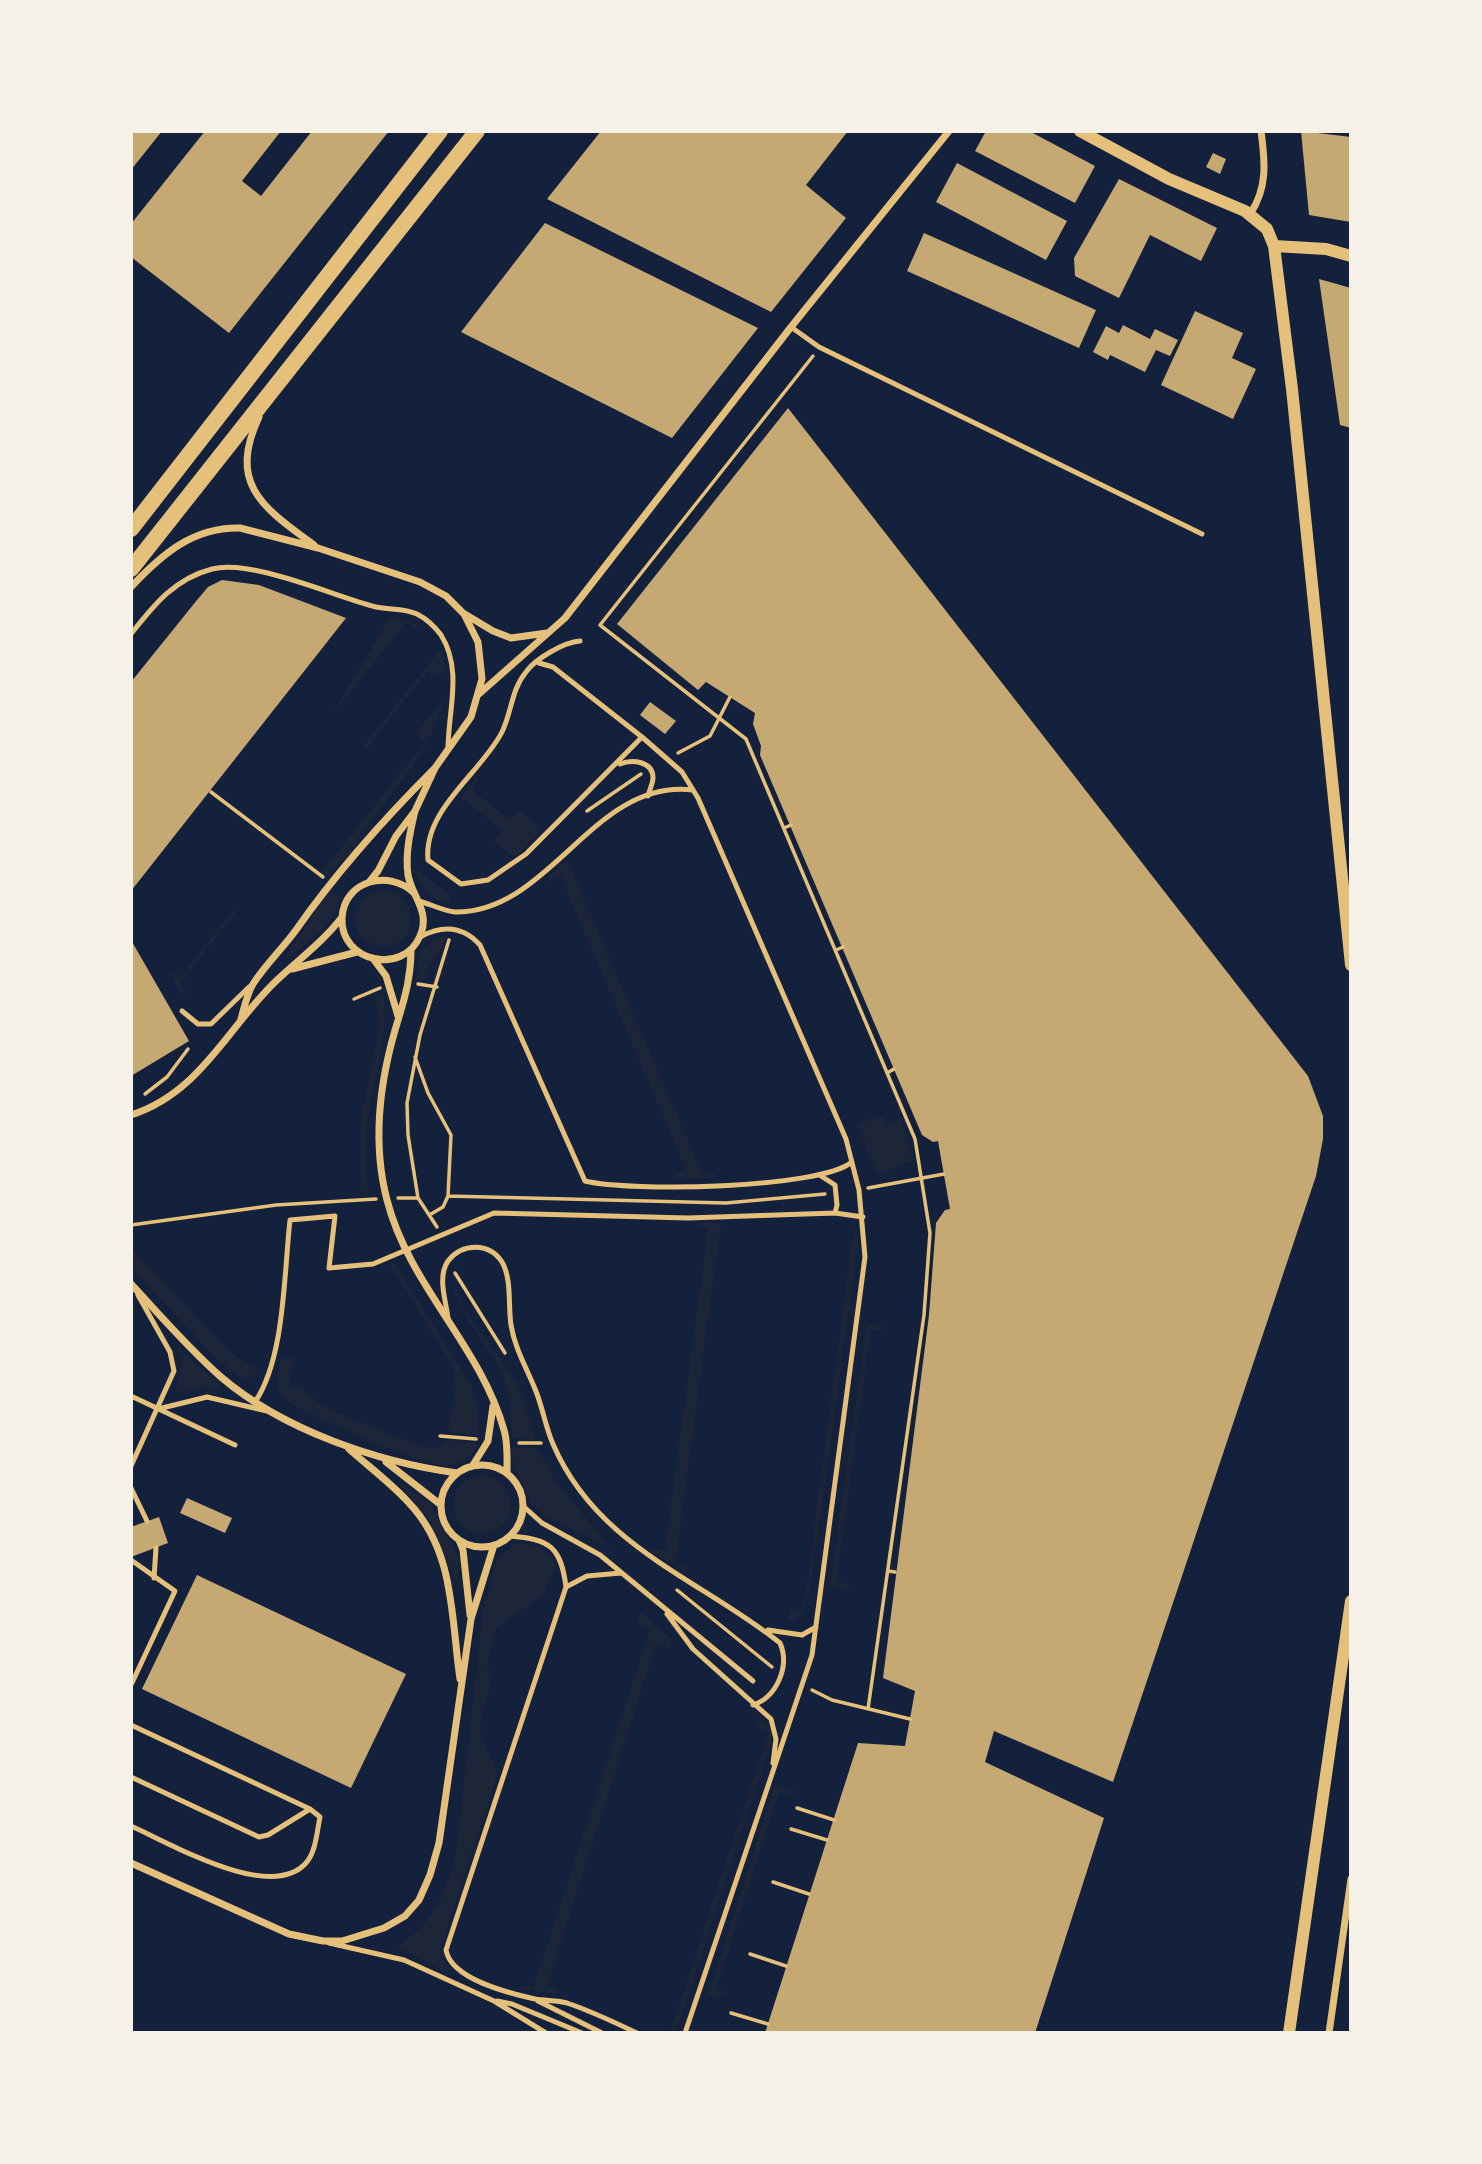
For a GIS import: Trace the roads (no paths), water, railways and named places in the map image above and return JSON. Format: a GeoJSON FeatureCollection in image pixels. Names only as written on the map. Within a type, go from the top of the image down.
{"type":"FeatureCollection","features":[{"type":"Feature","properties":{"kind":"main road"},"geometry":{"type":"LineString","coordinates":[[131,529],[440,131]]}},
{"type":"Feature","properties":{"kind":"main road"},"geometry":{"type":"LineString","coordinates":[[131,569],[477,131]]}},
{"type":"Feature","properties":{"kind":"street"},"geometry":{"type":"LineString","coordinates":[[479,694],[565,618],[791,327],[948,131]]}},
{"type":"Feature","properties":{"kind":"street"},"geometry":{"type":"LineString","coordinates":[[1080,131],[1170,179],[1250,214],[1267,229],[1274,246],[1295,416],[1351,965]]}},
{"type":"Feature","properties":{"kind":"street"},"geometry":{"type":"LineString","coordinates":[[1250,214],[1262,188],[1266,169],[1261,131]]}},
{"type":"Feature","properties":{"kind":"street"},"geometry":{"type":"LineString","coordinates":[[1274,246],[1326,249],[1351,256]]}},
{"type":"Feature","properties":{"kind":"street"},"geometry":{"type":"LineString","coordinates":[[282,376],[248,442],[247,472],[264,506],[318,548]]}},
{"type":"Feature","properties":{"kind":"street"},"geometry":{"type":"LineString","coordinates":[[131,587],[157,559],[184,540],[227,528],[258,531],[420,582],[446,596],[463,614],[478,642],[482,679],[471,717],[435,768],[379,824],[352,861],[329,882],[252,985],[241,1019]]}},
{"type":"Feature","properties":{"kind":"street"},"geometry":{"type":"LineString","coordinates":[[463,614],[511,638],[547,633]]}},
{"type":"Feature","properties":{"kind":"street"},"geometry":{"type":"LineString","coordinates":[[133,1115],[177,1092],[205,1068],[241,1019],[278,979],[292,969],[302,954],[331,932],[342,916],[351,894],[370,881],[415,811],[435,768]]}},
{"type":"Feature","properties":{"kind":"street"},"geometry":{"type":"LineString","coordinates":[[415,811],[407,862],[424,921],[420,937],[411,950],[407,994],[399,1017],[378,1119],[378,1142],[386,1198],[404,1251],[477,1366],[504,1431],[507,1473]]}},
{"type":"Feature","properties":{"kind":"street"},"geometry":{"type":"LineString","coordinates":[[370,881],[389,880],[414,893]]}},
{"type":"Feature","properties":{"kind":"street"},"geometry":{"type":"LineString","coordinates":[[342,916],[346,937],[358,952],[374,960],[388,960],[411,950]]}},
{"type":"Feature","properties":{"kind":"street"},"geometry":{"type":"LineString","coordinates":[[292,969],[358,952]]}},
{"type":"Feature","properties":{"kind":"street"},"geometry":{"type":"LineString","coordinates":[[374,960],[386,976],[399,1017]]}},
{"type":"Feature","properties":{"kind":"street"},"geometry":{"type":"LineString","coordinates":[[132,1286],[221,1377],[255,1402],[343,1444],[383,1459],[457,1473]]}},
{"type":"Feature","properties":{"kind":"street"},"geometry":{"type":"LineString","coordinates":[[471,1619],[463,1550],[458,1539],[445,1524],[441,1505],[443,1491],[457,1473],[473,1465],[488,1441],[493,1405]]}},
{"type":"Feature","properties":{"kind":"street"},"geometry":{"type":"LineString","coordinates":[[343,1444],[410,1503],[428,1529],[442,1559],[451,1592],[461,1688]]}},
{"type":"Feature","properties":{"kind":"street"},"geometry":{"type":"LineString","coordinates":[[383,1459],[441,1505]]}},
{"type":"Feature","properties":{"kind":"street"},"geometry":{"type":"LineString","coordinates":[[458,1539],[476,1546],[494,1545],[510,1536],[518,1526],[523,1506],[518,1484],[507,1473],[496,1467],[473,1465]]}},
{"type":"Feature","properties":{"kind":"street"},"geometry":{"type":"LineString","coordinates":[[131,1863],[289,1934],[323,1941],[361,1937],[405,1916],[419,1900],[430,1875],[439,1843],[471,1619],[494,1545]]}},
{"type":"Feature","properties":{"kind":"street"},"geometry":{"type":"LineString","coordinates":[[1289,2033],[1351,1601]]}},
{"type":"Feature","properties":{"kind":"street"},"geometry":{"type":"LineString","coordinates":[[1329,2033],[1351,1879]]}},
{"type":"Feature","properties":{"kind":"lane"},"geometry":{"type":"LineString","coordinates":[[791,327],[820,347],[1202,534]]}},
{"type":"Feature","properties":{"kind":"lane"},"geometry":{"type":"LineString","coordinates":[[131,634],[176,584],[195,574],[230,566],[244,567],[380,608],[418,615],[433,624],[449,651],[454,691],[448,714],[448,752]]}},
{"type":"Feature","properties":{"kind":"lane"},"geometry":{"type":"LineString","coordinates":[[580,641],[565,642],[528,669],[516,687],[502,731],[443,812],[430,839],[428,860],[453,880],[472,884],[488,880],[526,854],[642,737]]}},
{"type":"Feature","properties":{"kind":"lane"},"geometry":{"type":"LineString","coordinates":[[539,663],[553,667],[642,737],[682,772],[693,790],[710,820],[846,1139],[863,1217],[865,1257],[860,1303],[816,1627],[783,1748],[773,1768],[685,2032]]}},
{"type":"Feature","properties":{"kind":"lane"},"geometry":{"type":"LineString","coordinates":[[617,765],[629,760],[649,768],[653,777],[648,796]]}},
{"type":"Feature","properties":{"kind":"lane"},"geometry":{"type":"LineString","coordinates":[[419,901],[452,912],[486,909],[519,892],[580,837],[619,810],[667,789],[693,790]]}},
{"type":"Feature","properties":{"kind":"lane"},"geometry":{"type":"LineString","coordinates":[[420,937],[429,932],[451,929],[472,936],[485,952],[585,1181],[667,1186],[773,1182],[821,1176],[842,1170],[852,1162]]}},
{"type":"Feature","properties":{"kind":"lane"},"geometry":{"type":"LineString","coordinates":[[182,1011],[198,1024],[211,1024],[252,985]]}},
{"type":"Feature","properties":{"kind":"lane"},"geometry":{"type":"LineString","coordinates":[[821,1176],[835,1185],[835,1213]]}},
{"type":"Feature","properties":{"kind":"lane"},"geometry":{"type":"LineString","coordinates":[[255,1402],[265,1387],[276,1343],[290,1220],[335,1216],[329,1268],[373,1264],[494,1213],[688,1218],[835,1213],[863,1217]]}},
{"type":"Feature","properties":{"kind":"lane"},"geometry":{"type":"LineString","coordinates":[[448,1319],[443,1286],[448,1262],[456,1253],[471,1247],[489,1250],[502,1262],[518,1353],[536,1393],[552,1444],[580,1491],[620,1536],[762,1628],[780,1643],[785,1654],[781,1674],[766,1701],[753,1705]]}},
{"type":"Feature","properties":{"kind":"lane"},"geometry":{"type":"LineString","coordinates":[[131,1466],[174,1371],[170,1352],[132,1286]]}},
{"type":"Feature","properties":{"kind":"lane"},"geometry":{"type":"LineString","coordinates":[[131,1396],[235,1445]]}},
{"type":"Feature","properties":{"kind":"lane"},"geometry":{"type":"LineString","coordinates":[[158,1409],[207,1397],[278,1415]]}},
{"type":"Feature","properties":{"kind":"lane"},"geometry":{"type":"LineString","coordinates":[[131,1488],[148,1521]]}},
{"type":"Feature","properties":{"kind":"lane"},"geometry":{"type":"LineString","coordinates":[[523,1506],[542,1523],[600,1555],[753,1681]]}},
{"type":"Feature","properties":{"kind":"lane"},"geometry":{"type":"LineString","coordinates":[[510,1536],[534,1538],[557,1552],[563,1566],[566,1587],[446,1950],[452,1967],[466,1976],[535,1999],[602,2033]]}},
{"type":"Feature","properties":{"kind":"lane"},"geometry":{"type":"LineString","coordinates":[[154,1578],[156,1548]]}},
{"type":"Feature","properties":{"kind":"lane"},"geometry":{"type":"LineString","coordinates":[[131,1560],[154,1578],[171,1586],[174,1594],[131,1685]]}},
{"type":"Feature","properties":{"kind":"lane"},"geometry":{"type":"LineString","coordinates":[[566,1587],[587,1576],[621,1573]]}},
{"type":"Feature","properties":{"kind":"lane"},"geometry":{"type":"LineString","coordinates":[[663,1609],[693,1648],[771,1719],[775,1728],[773,1768]]}},
{"type":"Feature","properties":{"kind":"lane"},"geometry":{"type":"LineString","coordinates":[[762,1628],[778,1633],[802,1635],[816,1627]]}},
{"type":"Feature","properties":{"kind":"lane"},"geometry":{"type":"LineString","coordinates":[[131,1725],[320,1817],[314,1846],[306,1863],[290,1873],[265,1877],[237,1872],[131,1826]]}},
{"type":"Feature","properties":{"kind":"lane"},"geometry":{"type":"LineString","coordinates":[[131,1777],[258,1837],[268,1835],[310,1810]]}},
{"type":"Feature","properties":{"kind":"lane"},"geometry":{"type":"LineString","coordinates":[[323,1941],[369,1954],[404,1960],[494,2001],[546,2033]]}},
{"type":"Feature","properties":{"kind":"lane"},"geometry":{"type":"LineString","coordinates":[[535,1999],[564,2002],[636,2033]]}},
{"type":"Feature","properties":{"kind":"lane"},"geometry":{"type":"LineString","coordinates":[[494,2001],[512,2004],[582,2033]]}}]}
